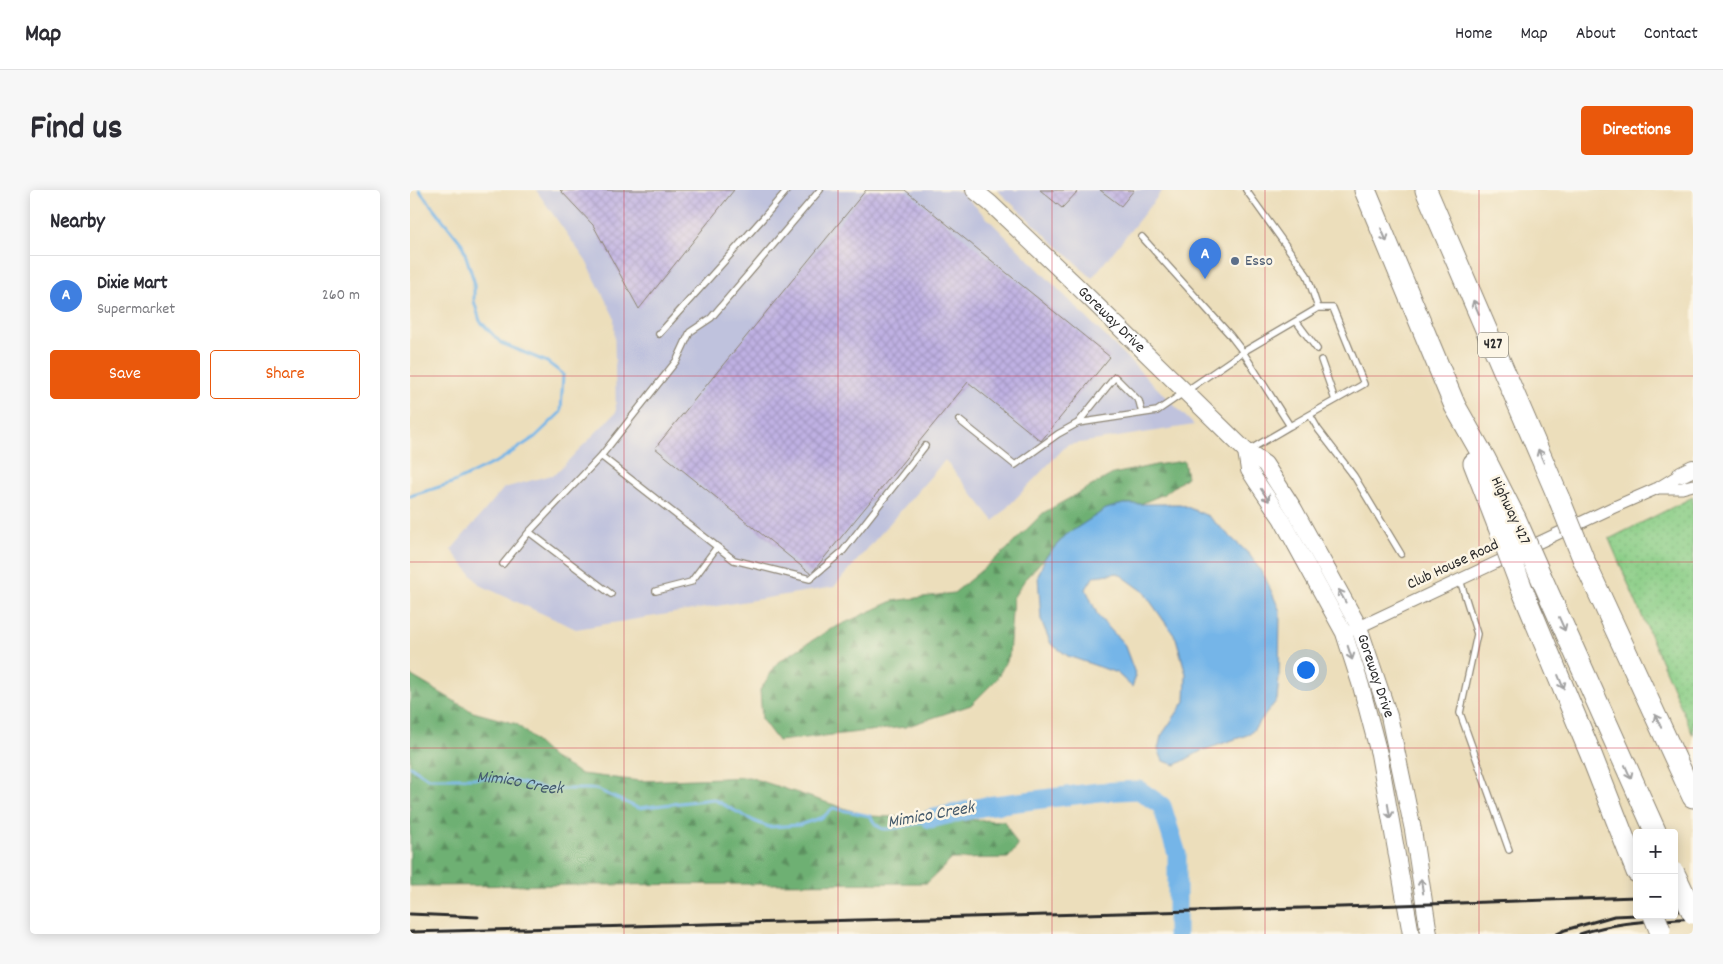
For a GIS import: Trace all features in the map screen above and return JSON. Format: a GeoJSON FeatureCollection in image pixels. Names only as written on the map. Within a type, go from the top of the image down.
{"type":"FeatureCollection","features":[{"type":"Feature","properties":{"kind":"highway","name":"Highway 427"},"geometry":{"type":"LineString","coordinates":[[1365,190],[1455,406],[1485,459],[1506,522],[1542,579],[1654,829]]}},
{"type":"Feature","properties":{"kind":"highway","name":"427"},"geometry":{"type":"LineString","coordinates":[[1426,190],[1585,563],[1693,798]]}},
{"type":"Feature","properties":{"kind":"highway"},"geometry":{"type":"LineString","coordinates":[[1506,522],[1522,589],[1633,862]]}},
{"type":"Feature","properties":{"kind":"highway"},"geometry":{"type":"LineString","coordinates":[[1674,874],[1693,912]]}},
{"type":"Feature","properties":{"kind":"main road","name":"Goreway Drive"},"geometry":{"type":"LineString","coordinates":[[974,190],[1060,269],[1246,451],[1249,470],[1256,482],[1352,630],[1389,716],[1413,830],[1429,934]]}},
{"type":"Feature","properties":{"kind":"main road","name":"Goreway Drive"},"geometry":{"type":"LineString","coordinates":[[1352,630],[1361,686],[1379,754],[1411,934]]}},
{"type":"Feature","properties":{"kind":"street","name":"Club House Road"},"geometry":{"type":"LineString","coordinates":[[1352,630],[1612,508],[1690,475]]}},
{"type":"Feature","properties":{"kind":"street","name":"Club House Road"},"geometry":{"type":"LineString","coordinates":[[1658,488],[1682,488],[1690,475]]}},
{"type":"Feature","properties":{"kind":"lane"},"geometry":{"type":"LineString","coordinates":[[659,334],[786,190]]}},
{"type":"Feature","properties":{"kind":"lane"},"geometry":{"type":"LineString","coordinates":[[503,564],[529,532],[601,456],[677,360],[690,332],[711,318],[820,190]]}},
{"type":"Feature","properties":{"kind":"lane"},"geometry":{"type":"LineString","coordinates":[[1246,190],[1307,275],[1318,308]]}},
{"type":"Feature","properties":{"kind":"lane"},"geometry":{"type":"LineString","coordinates":[[1142,237],[1230,335],[1290,426]]}},
{"type":"Feature","properties":{"kind":"lane"},"geometry":{"type":"LineString","coordinates":[[959,420],[1015,465],[1058,434],[1078,423],[1158,411],[1184,391],[1243,352],[1318,308],[1333,308],[1364,384],[1246,451]]}},
{"type":"Feature","properties":{"kind":"lane"},"geometry":{"type":"LineString","coordinates":[[1296,321],[1317,350]]}},
{"type":"Feature","properties":{"kind":"lane"},"geometry":{"type":"LineString","coordinates":[[1321,360],[1335,400]]}},
{"type":"Feature","properties":{"kind":"lane"},"geometry":{"type":"LineString","coordinates":[[1078,423],[1115,377],[1139,401],[1142,413]]}},
{"type":"Feature","properties":{"kind":"lane"},"geometry":{"type":"LineString","coordinates":[[1310,414],[1318,429],[1354,476],[1401,554]]}},
{"type":"Feature","properties":{"kind":"lane"},"geometry":{"type":"LineString","coordinates":[[601,456],[734,560],[810,579],[843,551],[925,446]]}},
{"type":"Feature","properties":{"kind":"lane"},"geometry":{"type":"LineString","coordinates":[[529,532],[611,594]]}},
{"type":"Feature","properties":{"kind":"lane"},"geometry":{"type":"LineString","coordinates":[[656,591],[691,582],[717,547]]}},
{"type":"Feature","properties":{"kind":"lane"},"geometry":{"type":"LineString","coordinates":[[1460,580],[1477,634],[1460,713],[1509,850]]}},
{"type":"Feature","properties":{"kind":"shaded area"},"geometry":{"type":"Polygon","coordinates":[[[536,190],[956,190],[962,193],[1194,425],[1067,445],[994,521],[945,460],[834,587],[576,629],[480,585],[451,550],[504,488],[555,474],[616,412],[614,317],[586,261],[536,190]]]}},
{"type":"Feature","properties":{"kind":"shaded area"},"geometry":{"type":"Polygon","coordinates":[[[997,190],[1163,190],[1092,278],[997,190]]]}},
{"type":"Feature","properties":{"kind":"green space"},"geometry":{"type":"Polygon","coordinates":[[[1184,461],[1187,477],[1164,494],[1140,504],[1123,504],[1106,509],[1066,535],[1026,578],[1013,598],[1009,656],[996,680],[971,705],[905,727],[778,741],[762,720],[760,690],[778,662],[829,630],[893,601],[954,593],[1006,550],[1043,513],[1113,474],[1184,461]]]}},
{"type":"Feature","properties":{"kind":"green space"},"geometry":{"type":"Polygon","coordinates":[[[1693,497],[1693,735],[1609,539],[1693,497]]]}},
{"type":"Feature","properties":{"kind":"green space"},"geometry":{"type":"Polygon","coordinates":[[[410,675],[473,712],[517,724],[553,758],[581,774],[640,781],[749,777],[868,816],[1004,821],[1018,846],[1008,858],[952,859],[927,883],[410,886],[410,675]]]}},
{"type":"Feature","properties":{"kind":"water"},"geometry":{"type":"Polygon","coordinates":[[[1123,504],[1180,504],[1208,516],[1249,554],[1265,577],[1280,611],[1277,700],[1250,734],[1201,751],[1176,765],[1163,761],[1158,749],[1161,736],[1185,701],[1186,674],[1176,638],[1143,591],[1118,573],[1094,576],[1086,589],[1098,616],[1124,644],[1136,676],[1132,687],[1117,673],[1068,656],[1051,644],[1041,620],[1038,576],[1045,558],[1066,535],[1106,509],[1123,504]]]}},
{"type":"Feature","properties":{"kind":"building"},"geometry":{"type":"Polygon","coordinates":[[[560,190],[734,190],[639,309],[593,225],[560,190]]]}},
{"type":"Feature","properties":{"kind":"building"},"geometry":{"type":"Polygon","coordinates":[[[866,190],[905,190],[1110,357],[1041,441],[968,382],[811,574],[655,448],[866,190]]]}},
{"type":"Feature","properties":{"kind":"building"},"geometry":{"type":"Polygon","coordinates":[[[1040,190],[1079,190],[1062,208],[1040,190]]]}},
{"type":"Feature","properties":{"kind":"building"},"geometry":{"type":"Polygon","coordinates":[[[1100,190],[1134,190],[1121,206],[1100,190]]]}},
{"type":"Feature","properties":{"kind":"waterway"},"geometry":{"type":"LineString","coordinates":[[410,496],[452,483],[500,460],[535,437],[561,412],[563,374],[547,362],[501,343],[480,321],[474,301],[474,281],[462,244],[419,190]]}},
{"type":"Feature","properties":{"kind":"waterway","name":"Mimico Creek"},"geometry":{"type":"LineString","coordinates":[[410,766],[428,778],[483,778],[509,780],[546,789],[596,789],[638,808],[713,799],[769,827],[799,825],[823,817],[833,808],[870,816],[877,826],[884,829],[907,826],[930,819]]}},
{"type":"Feature","properties":{"kind":"waterway","name":"Mimico Creek"},"geometry":{"type":"LineString","coordinates":[[930,819],[986,806],[1099,792],[1139,790],[1162,806],[1177,854],[1177,934]]}},
{"type":"Feature","properties":{"kind":"railway"},"geometry":{"type":"LineString","coordinates":[[1678,895],[1693,895]]}},
{"type":"Feature","properties":{"kind":"railway"},"geometry":{"type":"LineString","coordinates":[[410,932],[1341,907],[1633,897]]}},
{"type":"Feature","properties":{"kind":"railway"},"geometry":{"type":"LineString","coordinates":[[1678,911],[1693,910]]}},
{"type":"Feature","properties":{"kind":"railway"},"geometry":{"type":"LineString","coordinates":[[410,914],[478,917]]}},
{"type":"Feature","properties":{"kind":"railway"},"geometry":{"type":"LineString","coordinates":[[1557,934],[1614,916],[1633,915]]}},
{"type":"Feature","properties":{"kind":"railway"},"geometry":{"type":"LineString","coordinates":[[1580,934],[1622,924],[1693,918]]}},
{"type":"Feature","properties":{"kind":"place","name":"Esso"},"geometry":{"type":"Point","coordinates":[1235,261]}},
{"type":"Feature","properties":{"kind":"place","name":"Dixie Mart"},"geometry":{"type":"Point","coordinates":[1205,279]}}]}
